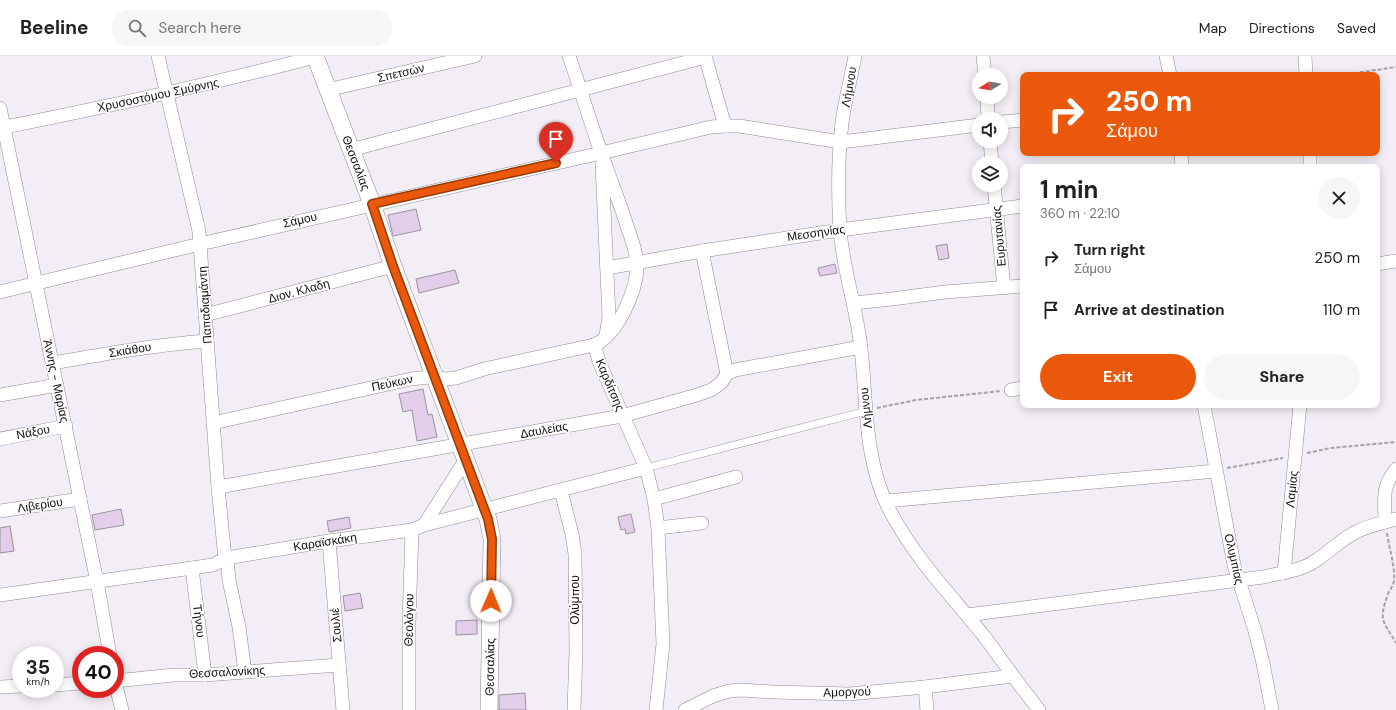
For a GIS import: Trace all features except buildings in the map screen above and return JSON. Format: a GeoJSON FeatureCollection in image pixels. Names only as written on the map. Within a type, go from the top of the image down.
{"type":"FeatureCollection","features":[{"type":"Feature","properties":{"kind":"street","name":"Παπαδιαμάντη"},"geometry":{"type":"LineString","coordinates":[[158,56],[196,218],[200,244],[218,487],[229,580],[239,627],[245,672]]}},
{"type":"Feature","properties":{"kind":"street","name":"Σπετσών"},"geometry":{"type":"LineString","coordinates":[[327,90],[475,56]]}},
{"type":"Feature","properties":{"kind":"street","name":"Καρδίτσης"},"geometry":{"type":"LineString","coordinates":[[569,56],[601,154],[624,217],[637,263],[636,282],[630,301],[606,336],[600,342],[594,344],[600,364],[646,468],[654,499],[658,528],[663,644],[656,710]]}},
{"type":"Feature","properties":{"kind":"street"},"geometry":{"type":"LineString","coordinates":[[350,150],[706,56],[725,126]]}},
{"type":"Feature","properties":{"kind":"street","name":"Λήμνου"},"geometry":{"type":"LineString","coordinates":[[854,56],[842,123],[839,191],[840,230],[843,254],[854,303],[861,347],[866,411],[876,477],[886,502],[910,545],[934,577],[985,636],[1012,676],[1039,710]]}},
{"type":"Feature","properties":{"kind":"street"},"geometry":{"type":"LineString","coordinates":[[983,56],[984,68]]}},
{"type":"Feature","properties":{"kind":"street"},"geometry":{"type":"LineString","coordinates":[[1166,56],[1169,72]]}},
{"type":"Feature","properties":{"kind":"street"},"geometry":{"type":"LineString","coordinates":[[1305,56],[1306,72]]}},
{"type":"Feature","properties":{"kind":"street","name":"Χρυσοστόμου Σμύρνης"},"geometry":{"type":"LineString","coordinates":[[2,127],[167,94],[315,57]]}},
{"type":"Feature","properties":{"kind":"street","name":"Θεσσαλίας"},"geometry":{"type":"LineString","coordinates":[[315,57],[372,204],[393,266],[436,377],[488,519],[492,539],[489,710]]}},
{"type":"Feature","properties":{"kind":"street","name":"Άννης - Μαρίας"},"geometry":{"type":"LineString","coordinates":[[0,108],[2,127],[58,385],[108,646]]}},
{"type":"Feature","properties":{"kind":"street"},"geometry":{"type":"LineString","coordinates":[[1008,121],[1020,120]]}},
{"type":"Feature","properties":{"kind":"street","name":"Σάμου"},"geometry":{"type":"LineString","coordinates":[[0,292],[372,204],[601,154],[711,127],[739,126],[841,142],[972,126]]}},
{"type":"Feature","properties":{"kind":"street"},"geometry":{"type":"LineString","coordinates":[[601,154],[609,317],[606,336]]}},
{"type":"Feature","properties":{"kind":"street","name":"Ευρυτανίας"},"geometry":{"type":"LineString","coordinates":[[995,192],[1004,288]]}},
{"type":"Feature","properties":{"kind":"street","name":"Μεσσηνίας"},"geometry":{"type":"LineString","coordinates":[[607,268],[702,251],[840,230],[1020,206]]}},
{"type":"Feature","properties":{"kind":"street"},"geometry":{"type":"LineString","coordinates":[[702,251],[727,374]]}},
{"type":"Feature","properties":{"kind":"street"},"geometry":{"type":"LineString","coordinates":[[1380,264],[1396,261]]}},
{"type":"Feature","properties":{"kind":"street","name":"Διον. Κλαδη"},"geometry":{"type":"LineString","coordinates":[[205,315],[393,266]]}},
{"type":"Feature","properties":{"kind":"street"},"geometry":{"type":"LineString","coordinates":[[854,303],[945,292],[1020,286]]}},
{"type":"Feature","properties":{"kind":"street","name":"Σκιάθου"},"geometry":{"type":"LineString","coordinates":[[53,362],[174,343],[207,340]]}},
{"type":"Feature","properties":{"kind":"street","name":"Πεύκων"},"geometry":{"type":"LineString","coordinates":[[213,423],[412,378],[456,378],[594,344]]}},
{"type":"Feature","properties":{"kind":"street","name":"Δαυλείας"},"geometry":{"type":"LineString","coordinates":[[218,487],[463,452],[622,416],[697,395],[711,390],[720,383],[727,374],[735,370],[861,347]]}},
{"type":"Feature","properties":{"kind":"street"},"geometry":{"type":"LineString","coordinates":[[0,395],[58,385]]}},
{"type":"Feature","properties":{"kind":"street","name":"Ολυμπίας"},"geometry":{"type":"LineString","coordinates":[[1205,408],[1232,556],[1258,646],[1272,710]]}},
{"type":"Feature","properties":{"kind":"street","name":"Λαμίας"},"geometry":{"type":"LineString","coordinates":[[1284,573],[1300,408]]}},
{"type":"Feature","properties":{"kind":"street","name":"Νάξου"},"geometry":{"type":"LineString","coordinates":[[0,439],[66,426]]}},
{"type":"Feature","properties":{"kind":"street"},"geometry":{"type":"LineString","coordinates":[[418,527],[463,452]]}},
{"type":"Feature","properties":{"kind":"street","name":"Καραϊσκάκη"},"geometry":{"type":"LineString","coordinates":[[0,595],[192,568],[213,564],[226,559],[329,540],[418,527],[646,468]]}},
{"type":"Feature","properties":{"kind":"street"},"geometry":{"type":"LineString","coordinates":[[967,615],[1238,580],[1284,573],[1309,565],[1342,540],[1357,531],[1390,521],[1385,487],[1396,468]]}},
{"type":"Feature","properties":{"kind":"street"},"geometry":{"type":"LineString","coordinates":[[886,502],[1216,471]]}},
{"type":"Feature","properties":{"kind":"street"},"geometry":{"type":"LineString","coordinates":[[654,499],[736,477]]}},
{"type":"Feature","properties":{"kind":"street","name":"Ολύμπου"},"geometry":{"type":"LineString","coordinates":[[561,491],[572,534],[575,554],[574,710]]}},
{"type":"Feature","properties":{"kind":"street","name":"Λιβερίου"},"geometry":{"type":"LineString","coordinates":[[0,511],[80,499]]}},
{"type":"Feature","properties":{"kind":"street"},"geometry":{"type":"LineString","coordinates":[[658,528],[702,523]]}},
{"type":"Feature","properties":{"kind":"street","name":"Θεολόγου"},"geometry":{"type":"LineString","coordinates":[[409,710],[409,623],[418,527]]}},
{"type":"Feature","properties":{"kind":"street","name":"Σουλιέ"},"geometry":{"type":"LineString","coordinates":[[329,540],[343,710]]}},
{"type":"Feature","properties":{"kind":"street","name":"Τήνου"},"geometry":{"type":"LineString","coordinates":[[192,568],[205,675]]}},
{"type":"Feature","properties":{"kind":"street","name":"Θεσσαλονίκης"},"geometry":{"type":"LineString","coordinates":[[124,681],[174,675],[205,675],[339,664]]}},
{"type":"Feature","properties":{"kind":"street","name":"Αμοργού"},"geometry":{"type":"LineString","coordinates":[[685,710],[713,696],[729,691],[741,690],[849,694],[925,687],[1012,676]]}},
{"type":"Feature","properties":{"kind":"street"},"geometry":{"type":"LineString","coordinates":[[0,688],[12,687]]}},
{"type":"Feature","properties":{"kind":"street"},"geometry":{"type":"LineString","coordinates":[[925,687],[927,710]]}},
{"type":"Feature","properties":{"kind":"street"},"geometry":{"type":"LineString","coordinates":[[119,698],[122,710]]}},
{"type":"Feature","properties":{"kind":"lane"},"geometry":{"type":"LineString","coordinates":[[646,468],[866,411]]}},
{"type":"Feature","properties":{"kind":"path"},"geometry":{"type":"LineString","coordinates":[[1362,72],[1396,67]]}},
{"type":"Feature","properties":{"kind":"path"},"geometry":{"type":"LineString","coordinates":[[866,411],[916,400],[1017,389]]}},
{"type":"Feature","properties":{"kind":"path"},"geometry":{"type":"LineString","coordinates":[[1390,521],[1394,582],[1383,609],[1383,623],[1396,643]]}},
{"type":"Feature","properties":{"kind":"route"},"geometry":{"type":"LineString","coordinates":[[491,601],[492,539],[488,519],[436,377],[393,266],[372,204],[556,163]]}}]}
